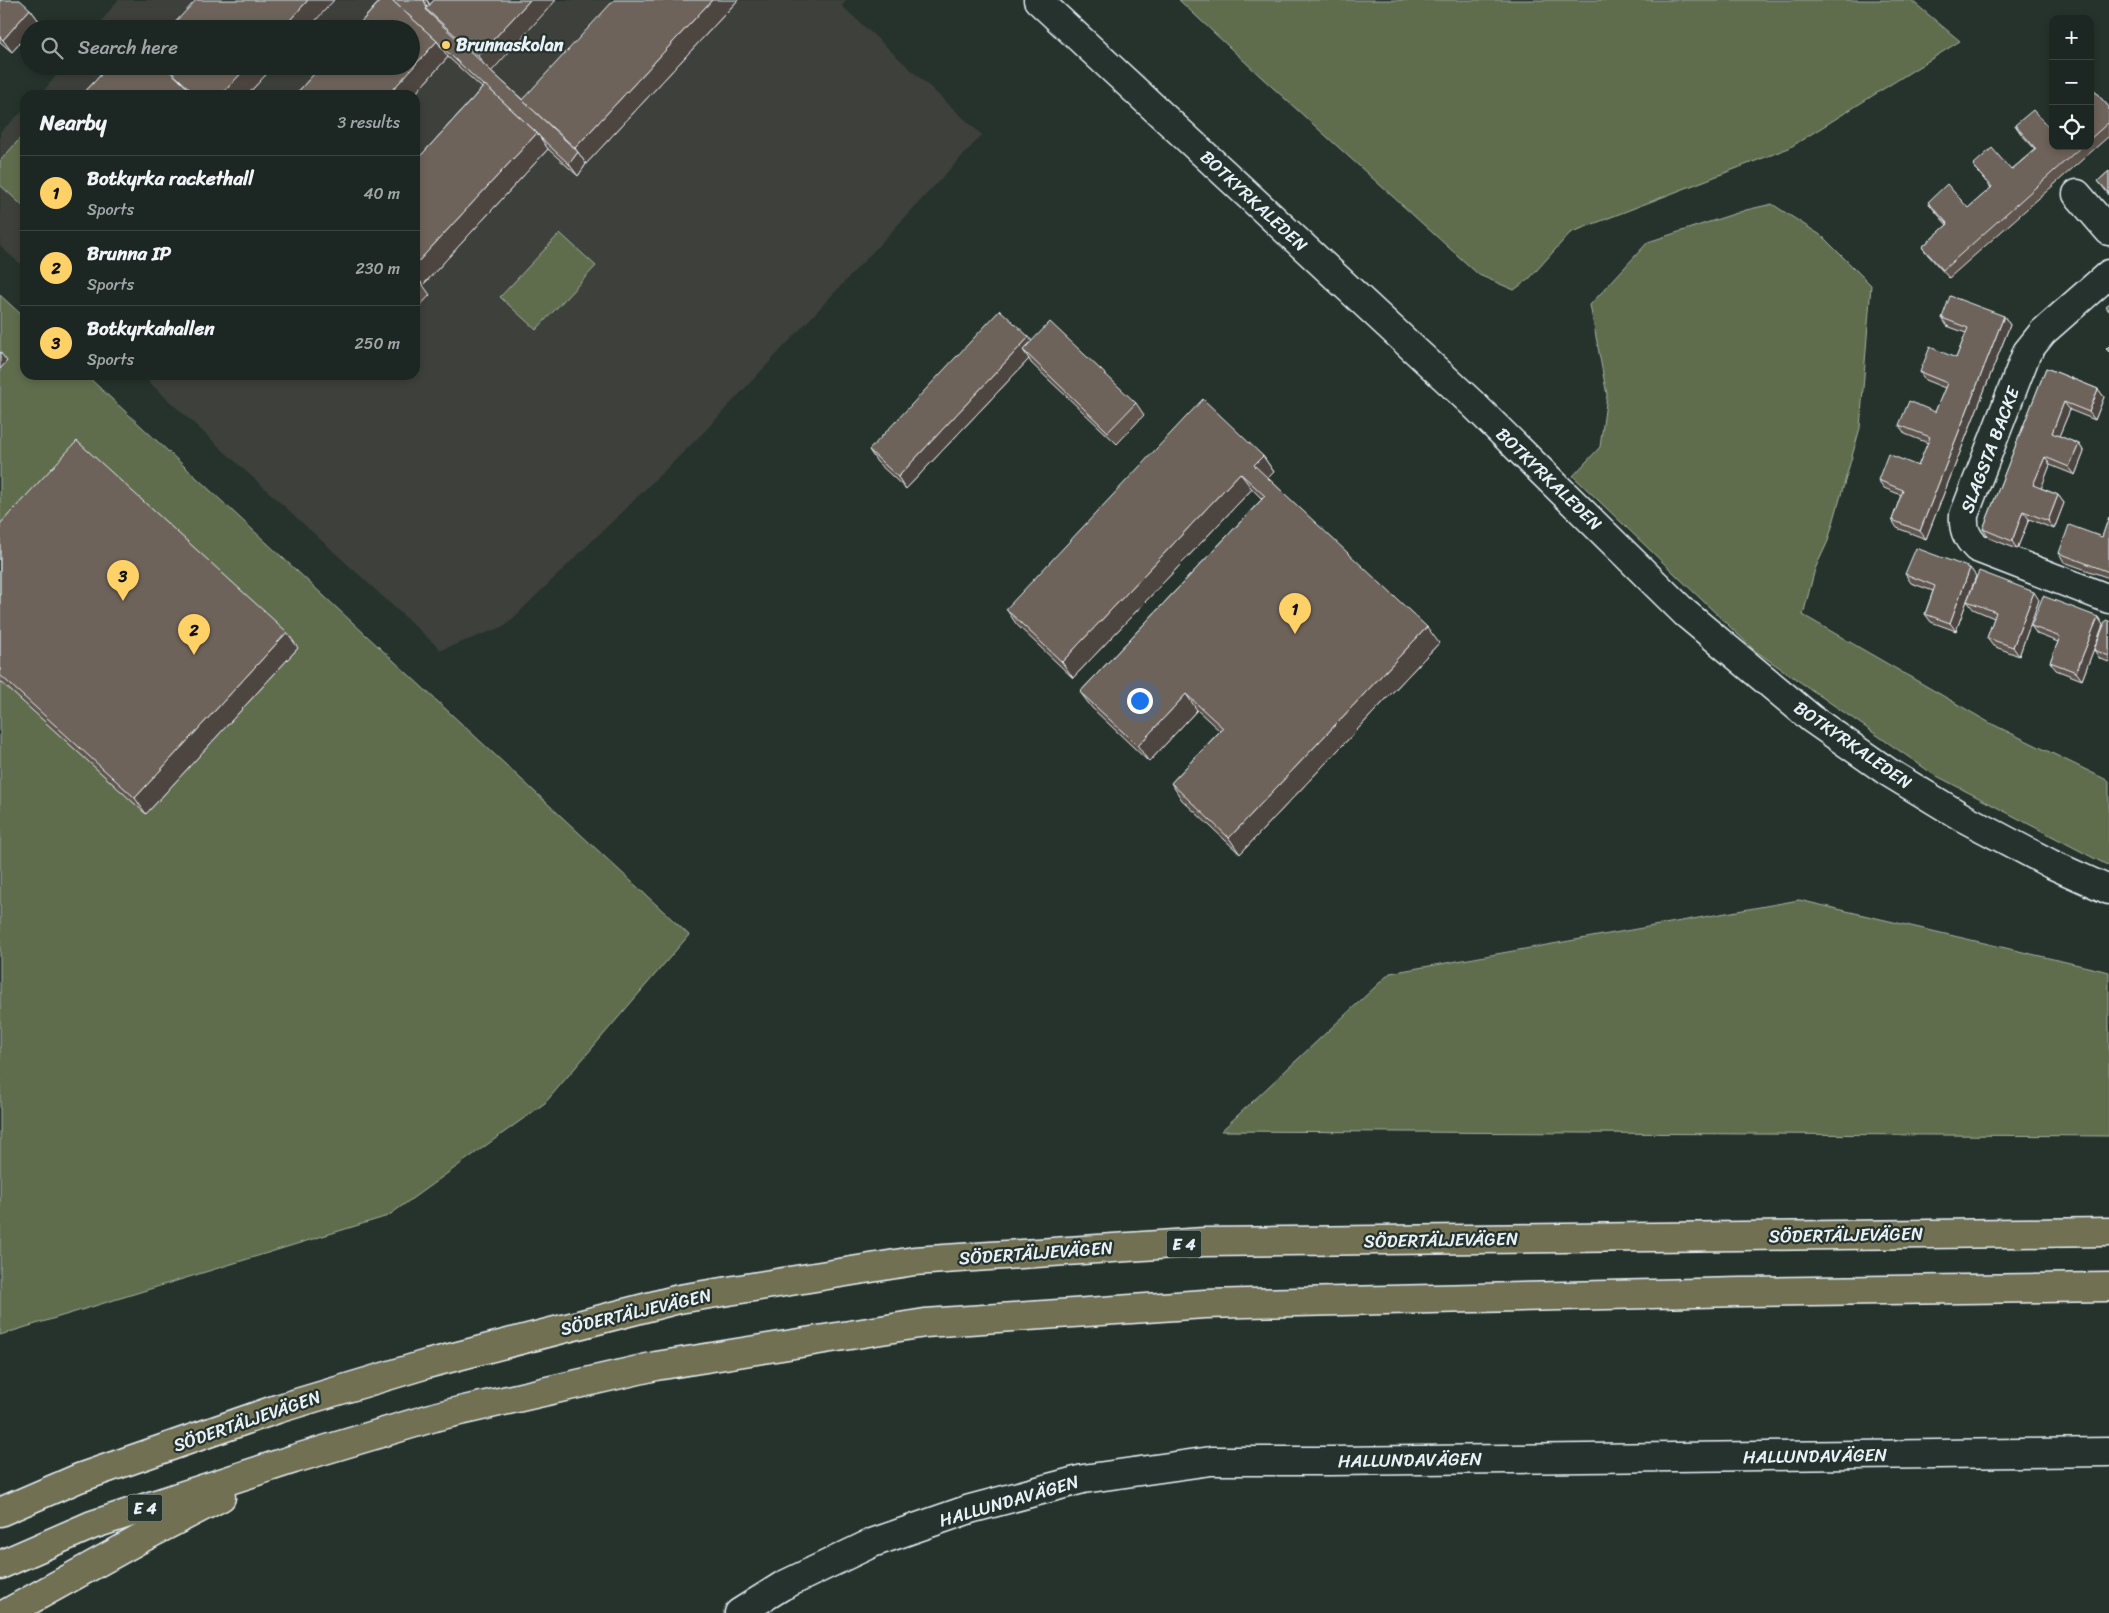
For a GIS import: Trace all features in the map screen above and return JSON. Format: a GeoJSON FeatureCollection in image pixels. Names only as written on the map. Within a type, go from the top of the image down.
{"type":"FeatureCollection","features":[{"type":"Feature","properties":{"kind":"highway","name":"SÖDERTÄLJEVÄGEN"},"geometry":{"type":"LineString","coordinates":[[0,1512],[79,1478],[268,1412],[427,1364],[679,1299],[914,1262],[1204,1242],[2109,1232]]}},
{"type":"Feature","properties":{"kind":"highway","name":"E 4"},"geometry":{"type":"LineString","coordinates":[[0,1565],[92,1525],[294,1459],[438,1416],[656,1366],[925,1323],[1205,1304],[1740,1292],[2109,1287]]}},
{"type":"Feature","properties":{"kind":"highway"},"geometry":{"type":"LineString","coordinates":[[7,1613],[140,1539],[294,1459]]}},
{"type":"Feature","properties":{"kind":"main road","name":"BOTKYRKALEDEN"},"geometry":{"type":"LineString","coordinates":[[1038,0],[1474,405],[1685,613],[1812,719],[1888,772],[1955,813],[2051,864],[2109,890]]}},
{"type":"Feature","properties":{"kind":"main road"},"geometry":{"type":"LineString","coordinates":[[2077,194],[2109,230]]}},
{"type":"Feature","properties":{"kind":"main road","name":"SLAGSTA BACKE"},"geometry":{"type":"LineString","coordinates":[[2109,274],[2043,332],[2028,352],[1964,514],[1964,523],[1969,540],[1977,548],[2109,599]]}},
{"type":"Feature","properties":{"kind":"main road","name":"HALLUNDAVÄGEN"},"geometry":{"type":"LineString","coordinates":[[739,1613],[782,1586],[872,1543],[970,1509],[1083,1479],[1212,1460],[1331,1461],[2109,1452]]}},
{"type":"Feature","properties":{"kind":"shaded area"},"geometry":{"type":"Polygon","coordinates":[[[118,0],[846,0],[842,6],[982,135],[703,433],[505,626],[441,650],[146,380],[420,380],[420,90],[44,90],[57,75],[420,75],[420,20],[102,20],[118,0]]]}},
{"type":"Feature","properties":{"kind":"shaded area"},"geometry":{"type":"Polygon","coordinates":[[[20,114],[20,264],[0,246],[0,132],[20,114]]]}},
{"type":"Feature","properties":{"kind":"green space"},"geometry":{"type":"Polygon","coordinates":[[[1179,0],[1911,0],[1960,41],[1789,148],[1570,233],[1529,279],[1514,290],[1479,275],[1179,0]]]}},
{"type":"Feature","properties":{"kind":"green space"},"geometry":{"type":"Polygon","coordinates":[[[20,139],[20,203],[0,185],[0,161],[20,139]]]}},
{"type":"Feature","properties":{"kind":"green space"},"geometry":{"type":"Polygon","coordinates":[[[1772,204],[1822,236],[1871,285],[1860,428],[1828,541],[1815,569],[1803,615],[1990,723],[2109,781],[2109,866],[1933,774],[1754,650],[1573,476],[1600,447],[1607,395],[1590,305],[1648,242],[1746,210],[1772,204]]]}},
{"type":"Feature","properties":{"kind":"green space"},"geometry":{"type":"Polygon","coordinates":[[[560,233],[596,266],[536,330],[500,297],[560,233]]]}},
{"type":"Feature","properties":{"kind":"green space"},"geometry":{"type":"Polygon","coordinates":[[[0,295],[20,313],[20,380],[91,380],[689,935],[545,1103],[388,1216],[0,1335],[0,295]]]}},
{"type":"Feature","properties":{"kind":"green space"},"geometry":{"type":"Polygon","coordinates":[[[1799,900],[2109,972],[2109,1136],[1221,1131],[1390,973],[1799,900]]]}},
{"type":"Feature","properties":{"kind":"building"},"geometry":{"type":"Polygon","coordinates":[[[0,0],[20,0],[30,9],[3,40],[0,37],[0,0]]]}},
{"type":"Feature","properties":{"kind":"building"},"geometry":{"type":"Polygon","coordinates":[[[196,0],[308,0],[290,20],[177,20],[196,0]]]}},
{"type":"Feature","properties":{"kind":"building"},"geometry":{"type":"Polygon","coordinates":[[[381,0],[392,0],[414,20],[363,20],[381,0]]]}},
{"type":"Feature","properties":{"kind":"building"},"geometry":{"type":"Polygon","coordinates":[[[392,0],[424,0],[429,13],[578,152],[569,164],[441,46],[420,26],[420,20],[414,20],[392,0]]]}},
{"type":"Feature","properties":{"kind":"building"},"geometry":{"type":"Polygon","coordinates":[[[434,0],[530,0],[478,56],[426,9],[434,0]]]}},
{"type":"Feature","properties":{"kind":"building"},"geometry":{"type":"Polygon","coordinates":[[[614,0],[712,0],[575,148],[522,100],[614,0]]]}},
{"type":"Feature","properties":{"kind":"building"},"geometry":{"type":"Polygon","coordinates":[[[420,26],[437,41],[420,60],[420,26]]]}},
{"type":"Feature","properties":{"kind":"building"},"geometry":{"type":"Polygon","coordinates":[[[101,75],[174,75],[190,90],[87,90],[101,75]]]}},
{"type":"Feature","properties":{"kind":"building"},"geometry":{"type":"Polygon","coordinates":[[[175,75],[240,75],[226,90],[191,90],[175,75]]]}},
{"type":"Feature","properties":{"kind":"building"},"geometry":{"type":"Polygon","coordinates":[[[313,75],[406,75],[393,90],[299,90],[313,75]]]}},
{"type":"Feature","properties":{"kind":"building"},"geometry":{"type":"Polygon","coordinates":[[[485,85],[537,133],[420,260],[420,156],[485,85]]]}},
{"type":"Feature","properties":{"kind":"building"},"geometry":{"type":"Polygon","coordinates":[[[2094,90],[2109,107],[2109,122],[2094,135],[2094,90]]]}},
{"type":"Feature","properties":{"kind":"building"},"geometry":{"type":"Polygon","coordinates":[[[2033,110],[2049,128],[2049,150],[2078,150],[1943,270],[1922,247],[1948,224],[1928,202],[1947,184],[1968,208],[1992,187],[1973,165],[1992,148],[2011,170],[2036,149],[2015,125],[2033,110]]]}},
{"type":"Feature","properties":{"kind":"building"},"geometry":{"type":"Polygon","coordinates":[[[2109,171],[2109,193],[2098,181],[2109,171]]]}},
{"type":"Feature","properties":{"kind":"building"},"geometry":{"type":"Polygon","coordinates":[[[1950,296],[2004,316],[1920,531],[1892,520],[1903,490],[1878,480],[1888,454],[1918,466],[1930,437],[1899,425],[1909,401],[1935,412],[1947,383],[1920,372],[1930,347],[1956,358],[1968,328],[1942,318],[1950,296]]]}},
{"type":"Feature","properties":{"kind":"building"},"geometry":{"type":"Polygon","coordinates":[[[2109,303],[2109,311],[2105,306],[2109,303]]]}},
{"type":"Feature","properties":{"kind":"building"},"geometry":{"type":"Polygon","coordinates":[[[1000,310],[1029,337],[898,477],[869,450],[1000,310]]]}},
{"type":"Feature","properties":{"kind":"building"},"geometry":{"type":"Polygon","coordinates":[[[1050,322],[1136,403],[1108,432],[1023,350],[1050,322]]]}},
{"type":"Feature","properties":{"kind":"building"},"geometry":{"type":"Polygon","coordinates":[[[2046,368],[2098,389],[2089,412],[2064,402],[2052,433],[2079,444],[2069,467],[2045,457],[2033,485],[2058,495],[2048,521],[2023,511],[2012,541],[1983,529],[2046,368]]]}},
{"type":"Feature","properties":{"kind":"building"},"geometry":{"type":"Polygon","coordinates":[[[1203,399],[1263,456],[1254,465],[1427,627],[1229,838],[1171,783],[1223,728],[1186,694],[1138,746],[1080,692],[1265,496],[1240,473],[1062,662],[1006,609],[1203,399]]]}},
{"type":"Feature","properties":{"kind":"building"},"geometry":{"type":"Polygon","coordinates":[[[77,441],[287,632],[135,798],[0,675],[0,524],[77,441]]]}},
{"type":"Feature","properties":{"kind":"building"},"geometry":{"type":"Polygon","coordinates":[[[2109,517],[2109,572],[2059,553],[2069,525],[2102,537],[2109,517]]]}},
{"type":"Feature","properties":{"kind":"building"},"geometry":{"type":"Polygon","coordinates":[[[1916,548],[1970,568],[1950,623],[1925,614],[1935,586],[1905,574],[1916,548]]]}},
{"type":"Feature","properties":{"kind":"building"},"geometry":{"type":"Polygon","coordinates":[[[1979,571],[2034,592],[2013,647],[1987,638],[1996,612],[1967,601],[1979,571]]]}},
{"type":"Feature","properties":{"kind":"building"},"geometry":{"type":"Polygon","coordinates":[[[2043,596],[2098,617],[2076,672],[2050,662],[2060,637],[2031,626],[2043,596]]]}},
{"type":"Feature","properties":{"kind":"building"},"geometry":{"type":"Polygon","coordinates":[[[2106,620],[2109,621],[2109,656],[2094,650],[2106,620]]]}},
{"type":"Feature","properties":{"kind":"place","name":"Brunnaskolan"},"geometry":{"type":"Point","coordinates":[446,45]}},
{"type":"Feature","properties":{"kind":"place","name":"Botkyrkahallen"},"geometry":{"type":"Point","coordinates":[123,601]}},
{"type":"Feature","properties":{"kind":"place","name":"Botkyrka rackethall"},"geometry":{"type":"Point","coordinates":[1295,634]}},
{"type":"Feature","properties":{"kind":"place","name":"Brunna IP"},"geometry":{"type":"Point","coordinates":[194,655]}}]}
